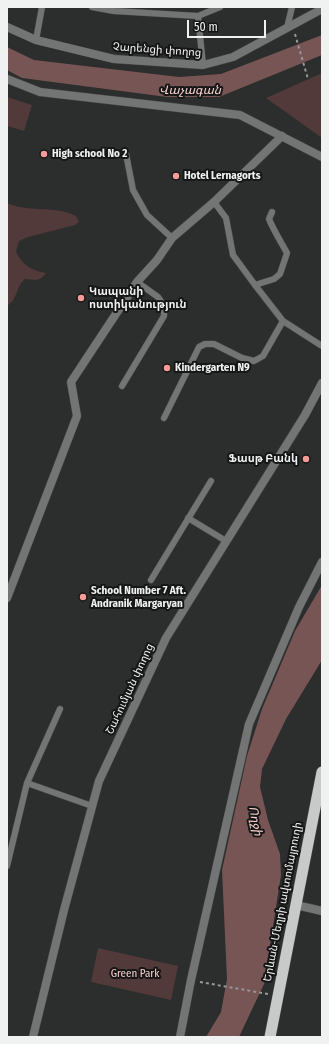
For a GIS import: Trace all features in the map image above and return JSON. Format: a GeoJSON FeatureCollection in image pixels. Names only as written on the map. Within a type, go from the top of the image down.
{"type":"FeatureCollection","features":[{"type":"Feature","properties":{"kind":"highway","name":"Երևան-Մեղրի ավտոմայրուղի"},"geometry":{"type":"LineString","coordinates":[[270,1037],[322,772]]}},
{"type":"Feature","properties":{"kind":"street","name":"Չարենցի փողոց"},"geometry":{"type":"LineString","coordinates":[[7,27],[36,40],[114,59],[203,65],[233,58],[322,9]]}},
{"type":"Feature","properties":{"kind":"street"},"geometry":{"type":"LineString","coordinates":[[7,79],[40,92],[240,115],[322,157]]}},
{"type":"Feature","properties":{"kind":"street"},"geometry":{"type":"LineString","coordinates":[[7,598],[77,416],[71,382],[137,282],[157,260],[172,238],[214,202],[282,136]]}},
{"type":"Feature","properties":{"kind":"street","name":"Շահումյան փողոց"},"geometry":{"type":"LineString","coordinates":[[34,1037],[64,910],[99,781],[166,638],[305,415],[322,383]]}},
{"type":"Feature","properties":{"kind":"street"},"geometry":{"type":"LineString","coordinates":[[180,1037],[249,724],[299,607],[322,562]]}},
{"type":"Feature","properties":{"kind":"street"},"geometry":{"type":"LineString","coordinates":[[296,905],[322,911]]}},
{"type":"Feature","properties":{"kind":"lane"},"geometry":{"type":"LineString","coordinates":[[36,40],[42,7]]}},
{"type":"Feature","properties":{"kind":"lane"},"geometry":{"type":"LineString","coordinates":[[92,7],[198,16],[220,7]]}},
{"type":"Feature","properties":{"kind":"lane"},"geometry":{"type":"LineString","coordinates":[[290,27],[292,7]]}},
{"type":"Feature","properties":{"kind":"lane"},"geometry":{"type":"LineString","coordinates":[[198,16],[203,65]]}},
{"type":"Feature","properties":{"kind":"lane"},"geometry":{"type":"LineString","coordinates":[[126,154],[133,190],[147,215],[172,238]]}},
{"type":"Feature","properties":{"kind":"lane"},"geometry":{"type":"LineString","coordinates":[[214,202],[226,218],[233,255],[255,285],[283,321],[322,346]]}},
{"type":"Feature","properties":{"kind":"lane"},"geometry":{"type":"LineString","coordinates":[[255,285],[274,279],[280,274],[287,253],[282,243],[274,233],[269,219],[272,212]]}},
{"type":"Feature","properties":{"kind":"lane"},"geometry":{"type":"LineString","coordinates":[[122,386],[164,316],[164,306],[158,297],[137,282]]}},
{"type":"Feature","properties":{"kind":"lane"},"geometry":{"type":"LineString","coordinates":[[164,418],[199,347],[205,344],[214,344],[242,358],[254,361],[263,356],[283,321]]}},
{"type":"Feature","properties":{"kind":"lane"},"geometry":{"type":"LineString","coordinates":[[151,580],[211,481]]}},
{"type":"Feature","properties":{"kind":"lane"},"geometry":{"type":"LineString","coordinates":[[188,518],[226,541]]}},
{"type":"Feature","properties":{"kind":"lane"},"geometry":{"type":"LineString","coordinates":[[7,866],[27,783],[60,709]]}},
{"type":"Feature","properties":{"kind":"lane"},"geometry":{"type":"LineString","coordinates":[[27,783],[92,806]]}},
{"type":"Feature","properties":{"kind":"path"},"geometry":{"type":"LineString","coordinates":[[290,27],[308,79]]}},
{"type":"Feature","properties":{"kind":"path"},"geometry":{"type":"LineString","coordinates":[[204,984],[266,994]]}},
{"type":"Feature","properties":{"kind":"green space"},"geometry":{"type":"Polygon","coordinates":[[[322,73],[322,138],[266,98],[322,73]]]}},
{"type":"Feature","properties":{"kind":"green space"},"geometry":{"type":"Polygon","coordinates":[[[7,97],[32,105],[24,131],[7,126],[7,97]]]}},
{"type":"Feature","properties":{"kind":"green space"},"geometry":{"type":"Polygon","coordinates":[[[7,203],[24,208],[68,213],[76,216],[79,222],[75,225],[28,237],[19,241],[16,251],[24,264],[32,269],[46,273],[39,279],[25,279],[20,285],[11,303],[7,306],[7,203]]]}},
{"type":"Feature","properties":{"kind":"green space","name":"Green Park"},"geometry":{"type":"Polygon","coordinates":[[[98,948],[178,966],[171,1000],[91,982],[98,948]]]}},
{"type":"Feature","properties":{"kind":"water","name":"Վաչագան"},"geometry":{"type":"Polygon","coordinates":[[[322,35],[322,55],[219,97],[167,97],[22,78],[7,70],[7,47],[34,60],[179,77],[221,74],[322,35]]]}},
{"type":"Feature","properties":{"kind":"water","name":"Ողջի"},"geometry":{"type":"Polygon","coordinates":[[[322,585],[322,660],[286,719],[262,769],[260,787],[268,820],[280,854],[281,875],[264,984],[239,1037],[206,1037],[221,1012],[227,979],[222,870],[247,756],[262,709],[295,631],[322,585]]]}},
{"type":"Feature","properties":{"kind":"place","name":"High school No 2"},"geometry":{"type":"Point","coordinates":[44,154]}},
{"type":"Feature","properties":{"kind":"place","name":"Hotel Lernagorts"},"geometry":{"type":"Point","coordinates":[176,176]}},
{"type":"Feature","properties":{"kind":"place","name":"Կապանի ոստիկանություն"},"geometry":{"type":"Point","coordinates":[81,298]}},
{"type":"Feature","properties":{"kind":"place","name":"Kindergarten N9"},"geometry":{"type":"Point","coordinates":[167,368]}},
{"type":"Feature","properties":{"kind":"place","name":"Ֆասթ Բանկ"},"geometry":{"type":"Point","coordinates":[306,459]}},
{"type":"Feature","properties":{"kind":"place","name":"School Number 7 Aft. Andranik Margaryan"},"geometry":{"type":"Point","coordinates":[83,597]}}]}
